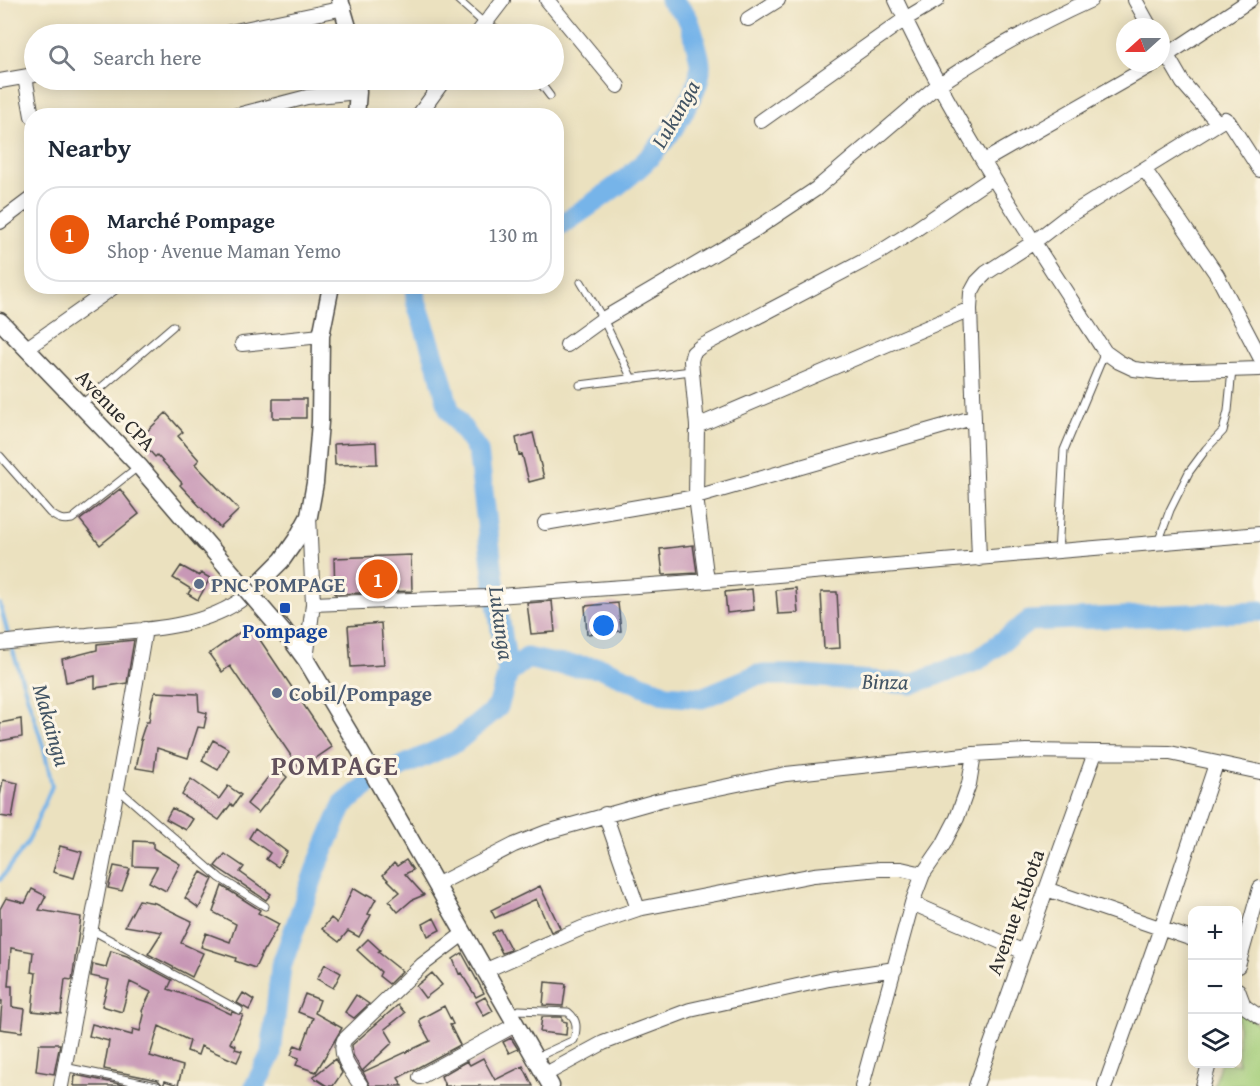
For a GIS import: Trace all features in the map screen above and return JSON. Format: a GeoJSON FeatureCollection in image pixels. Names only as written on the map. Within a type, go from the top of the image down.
{"type":"FeatureCollection","features":[{"type":"Feature","properties":{"kind":"street"},"geometry":{"type":"LineString","coordinates":[[485,24],[503,0]]}},
{"type":"Feature","properties":{"kind":"street"},"geometry":{"type":"LineString","coordinates":[[547,0],[618,86]]}},
{"type":"Feature","properties":{"kind":"street"},"geometry":{"type":"LineString","coordinates":[[748,19],[778,0]]}},
{"type":"Feature","properties":{"kind":"street"},"geometry":{"type":"LineString","coordinates":[[896,0],[938,85],[993,177],[1105,352],[1134,369],[1159,372],[1260,369]]}},
{"type":"Feature","properties":{"kind":"street"},"geometry":{"type":"LineString","coordinates":[[761,121],[905,19],[937,0]]}},
{"type":"Feature","properties":{"kind":"street"},"geometry":{"type":"LineString","coordinates":[[567,345],[603,319],[753,231],[816,189],[938,85],[960,70],[1058,15],[1091,0]]}},
{"type":"Feature","properties":{"kind":"street"},"geometry":{"type":"LineString","coordinates":[[1135,0],[1145,18]]}},
{"type":"Feature","properties":{"kind":"street"},"geometry":{"type":"LineString","coordinates":[[1170,50],[1250,0]]}},
{"type":"Feature","properties":{"kind":"street"},"geometry":{"type":"LineString","coordinates":[[1256,0],[1260,7]]}},
{"type":"Feature","properties":{"kind":"street"},"geometry":{"type":"LineString","coordinates":[[261,24],[342,4],[347,24]]}},
{"type":"Feature","properties":{"kind":"street"},"geometry":{"type":"LineString","coordinates":[[1170,67],[1218,123]]}},
{"type":"Feature","properties":{"kind":"street"},"geometry":{"type":"LineString","coordinates":[[984,161],[1134,72]]}},
{"type":"Feature","properties":{"kind":"street"},"geometry":{"type":"LineString","coordinates":[[0,81],[24,77]]}},
{"type":"Feature","properties":{"kind":"street"},"geometry":{"type":"LineString","coordinates":[[31,90],[32,108]]}},
{"type":"Feature","properties":{"kind":"street"},"geometry":{"type":"LineString","coordinates":[[265,108],[339,90]]}},
{"type":"Feature","properties":{"kind":"street"},"geometry":{"type":"LineString","coordinates":[[357,108],[358,90]]}},
{"type":"Feature","properties":{"kind":"street"},"geometry":{"type":"LineString","coordinates":[[424,108],[437,90]]}},
{"type":"Feature","properties":{"kind":"street"},"geometry":{"type":"LineString","coordinates":[[979,559],[972,418],[970,309],[971,293],[977,282],[986,273],[1034,242],[1065,218],[1225,120],[1229,122],[1260,170]]}},
{"type":"Feature","properties":{"kind":"street"},"geometry":{"type":"LineString","coordinates":[[1145,170],[1217,275],[1260,357]]}},
{"type":"Feature","properties":{"kind":"street"},"geometry":{"type":"LineString","coordinates":[[707,581],[696,497],[697,426],[690,361],[693,353],[700,347],[877,254],[993,177]]}},
{"type":"Feature","properties":{"kind":"street"},"geometry":{"type":"LineString","coordinates":[[0,222],[24,204]]}},
{"type":"Feature","properties":{"kind":"street"},"geometry":{"type":"LineString","coordinates":[[27,348],[104,294]]}},
{"type":"Feature","properties":{"kind":"street"},"geometry":{"type":"LineString","coordinates":[[306,660],[313,604],[309,516],[321,422],[321,336],[329,294]]}},
{"type":"Feature","properties":{"kind":"street"},"geometry":{"type":"LineString","coordinates":[[697,426],[970,309]]}},
{"type":"Feature","properties":{"kind":"street","name":"Avenue CPA"},"geometry":{"type":"LineString","coordinates":[[3,329],[27,348],[139,466],[197,532]]}},
{"type":"Feature","properties":{"kind":"street"},"geometry":{"type":"LineString","coordinates":[[242,344],[321,336]]}},
{"type":"Feature","properties":{"kind":"street"},"geometry":{"type":"LineString","coordinates":[[545,523],[696,497],[972,418]]}},
{"type":"Feature","properties":{"kind":"street"},"geometry":{"type":"LineString","coordinates":[[1,643],[145,629],[209,616],[226,610],[250,592],[296,540],[309,516]]}},
{"type":"Feature","properties":{"kind":"street"},"geometry":{"type":"LineString","coordinates":[[197,532],[306,660],[548,1080],[603,1043],[690,1010],[829,979],[895,969]]}},
{"type":"Feature","properties":{"kind":"street"},"geometry":{"type":"LineString","coordinates":[[197,532],[288,638]]}},
{"type":"Feature","properties":{"kind":"street"},"geometry":{"type":"LineString","coordinates":[[313,604],[485,597],[707,581],[1058,553],[1260,534]]}},
{"type":"Feature","properties":{"kind":"street"},"geometry":{"type":"LineString","coordinates":[[61,1086],[118,789],[145,629]]}},
{"type":"Feature","properties":{"kind":"street"},"geometry":{"type":"LineString","coordinates":[[436,885],[514,845],[547,832],[660,800],[786,774],[974,754],[1026,751],[1170,753],[1260,772]]}},
{"type":"Feature","properties":{"kind":"street","name":"Avenue Kubota"},"geometry":{"type":"LineString","coordinates":[[976,1086],[1095,753]]}},
{"type":"Feature","properties":{"kind":"street"},"geometry":{"type":"LineString","coordinates":[[862,1086],[912,903],[923,874],[943,845],[957,818],[969,784],[974,754]]}},
{"type":"Feature","properties":{"kind":"street"},"geometry":{"type":"LineString","coordinates":[[1105,1086],[1216,764]]}},
{"type":"Feature","properties":{"kind":"street"},"geometry":{"type":"LineString","coordinates":[[605,814],[638,909]]}},
{"type":"Feature","properties":{"kind":"street"},"geometry":{"type":"LineString","coordinates":[[484,972],[582,927],[638,909],[814,875],[880,869],[901,869],[923,874]]}},
{"type":"Feature","properties":{"kind":"street"},"geometry":{"type":"LineString","coordinates":[[1242,950],[1257,910],[1260,888]]}},
{"type":"Feature","properties":{"kind":"street"},"geometry":{"type":"LineString","coordinates":[[1046,889],[1188,938]]}},
{"type":"Feature","properties":{"kind":"street"},"geometry":{"type":"LineString","coordinates":[[912,903],[1024,952]]}},
{"type":"Feature","properties":{"kind":"street"},"geometry":{"type":"LineString","coordinates":[[361,1086],[341,1050],[344,1040],[423,965],[463,934]]}},
{"type":"Feature","properties":{"kind":"street"},"geometry":{"type":"LineString","coordinates":[[1242,1001],[1244,1006],[1260,1017]]}},
{"type":"Feature","properties":{"kind":"street"},"geometry":{"type":"LineString","coordinates":[[420,1077],[512,1019]]}},
{"type":"Feature","properties":{"kind":"street"},"geometry":{"type":"LineString","coordinates":[[1203,1086],[1208,1068]]}},
{"type":"Feature","properties":{"kind":"lane"},"geometry":{"type":"LineString","coordinates":[[459,0],[477,24]]}},
{"type":"Feature","properties":{"kind":"lane"},"geometry":{"type":"LineString","coordinates":[[546,90],[550,96]]}},
{"type":"Feature","properties":{"kind":"lane"},"geometry":{"type":"LineString","coordinates":[[581,282],[603,319],[632,379]]}},
{"type":"Feature","properties":{"kind":"lane"},"geometry":{"type":"LineString","coordinates":[[81,405],[173,326]]}},
{"type":"Feature","properties":{"kind":"lane"},"geometry":{"type":"LineString","coordinates":[[1058,553],[1064,450],[1105,352]]}},
{"type":"Feature","properties":{"kind":"lane"},"geometry":{"type":"LineString","coordinates":[[1158,543],[1170,510],[1189,472],[1223,431],[1228,411],[1232,370]]}},
{"type":"Feature","properties":{"kind":"lane"},"geometry":{"type":"LineString","coordinates":[[580,385],[691,371]]}},
{"type":"Feature","properties":{"kind":"lane"},"geometry":{"type":"LineString","coordinates":[[0,456],[50,513],[65,521],[72,519],[139,466]]}},
{"type":"Feature","properties":{"kind":"lane"},"geometry":{"type":"LineString","coordinates":[[118,789],[220,878],[265,906]]}},
{"type":"Feature","properties":{"kind":"lane"},"geometry":{"type":"LineString","coordinates":[[90,929],[239,1010]]}},
{"type":"Feature","properties":{"kind":"lane"},"geometry":{"type":"LineString","coordinates":[[512,1019],[519,1010],[568,1012],[575,1019],[577,1023],[574,1040],[534,1058]]}},
{"type":"Feature","properties":{"kind":"lane"},"geometry":{"type":"LineString","coordinates":[[64,1067],[157,1086]]}},
{"type":"Feature","properties":{"kind":"green space"},"geometry":{"type":"Polygon","coordinates":[[[1242,1009],[1260,1027],[1260,1086],[1214,1086],[1219,1068],[1242,1068],[1242,1009]]]}},
{"type":"Feature","properties":{"kind":"building"},"geometry":{"type":"Polygon","coordinates":[[[273,399],[306,399],[306,418],[273,418],[273,399]]]}},
{"type":"Feature","properties":{"kind":"building"},"geometry":{"type":"Polygon","coordinates":[[[166,413],[183,432],[178,436],[199,460],[195,464],[239,510],[220,528],[180,485],[182,483],[157,455],[155,457],[139,439],[166,413]]]}},
{"type":"Feature","properties":{"kind":"building"},"geometry":{"type":"Polygon","coordinates":[[[533,433],[544,478],[529,482],[522,454],[519,455],[516,438],[533,433]]]}},
{"type":"Feature","properties":{"kind":"building"},"geometry":{"type":"Polygon","coordinates":[[[376,442],[377,464],[335,465],[334,444],[376,442]]]}},
{"type":"Feature","properties":{"kind":"building"},"geometry":{"type":"Polygon","coordinates":[[[120,489],[139,514],[100,545],[80,520],[120,489]]]}},
{"type":"Feature","properties":{"kind":"building"},"geometry":{"type":"Polygon","coordinates":[[[693,545],[697,573],[663,575],[660,549],[693,545]]]}},
{"type":"Feature","properties":{"kind":"building"},"geometry":{"type":"Polygon","coordinates":[[[411,555],[412,591],[335,594],[334,558],[411,555]]]}},
{"type":"Feature","properties":{"kind":"building"},"geometry":{"type":"Polygon","coordinates":[[[181,566],[199,576],[201,573],[210,578],[198,600],[188,594],[191,589],[173,578],[181,566]]]}},
{"type":"Feature","properties":{"kind":"building"},"geometry":{"type":"Polygon","coordinates":[[[796,588],[798,613],[778,614],[776,590],[796,588]]]}},
{"type":"Feature","properties":{"kind":"building"},"geometry":{"type":"Polygon","coordinates":[[[752,589],[754,610],[727,613],[725,592],[752,589]]]}},
{"type":"Feature","properties":{"kind":"building"},"geometry":{"type":"Polygon","coordinates":[[[821,592],[837,592],[840,648],[824,649],[821,592]]]}},
{"type":"Feature","properties":{"kind":"building"},"geometry":{"type":"Polygon","coordinates":[[[552,601],[555,632],[531,634],[527,603],[552,601]]]}},
{"type":"Feature","properties":{"kind":"building"},"geometry":{"type":"Polygon","coordinates":[[[618,603],[621,631],[587,634],[585,606],[618,603]]]}},
{"type":"Feature","properties":{"kind":"building"},"geometry":{"type":"Polygon","coordinates":[[[381,623],[384,665],[351,667],[348,626],[381,623]]]}},
{"type":"Feature","properties":{"kind":"building"},"geometry":{"type":"Polygon","coordinates":[[[250,625],[332,747],[300,769],[230,666],[222,672],[209,654],[250,625]]]}},
{"type":"Feature","properties":{"kind":"building"},"geometry":{"type":"Polygon","coordinates":[[[134,640],[127,683],[95,688],[95,676],[66,682],[62,659],[97,650],[97,644],[134,640]]]}},
{"type":"Feature","properties":{"kind":"building"},"geometry":{"type":"Polygon","coordinates":[[[155,692],[198,694],[199,711],[207,713],[204,728],[198,727],[188,758],[157,748],[154,771],[136,768],[142,740],[140,740],[146,722],[149,722],[155,692]]]}},
{"type":"Feature","properties":{"kind":"building"},"geometry":{"type":"Polygon","coordinates":[[[21,719],[22,737],[0,741],[0,723],[21,719]]]}},
{"type":"Feature","properties":{"kind":"building"},"geometry":{"type":"Polygon","coordinates":[[[213,740],[229,749],[218,770],[202,761],[213,740]]]}},
{"type":"Feature","properties":{"kind":"building"},"geometry":{"type":"Polygon","coordinates":[[[276,767],[287,777],[258,813],[247,804],[276,767]]]}},
{"type":"Feature","properties":{"kind":"building"},"geometry":{"type":"Polygon","coordinates":[[[191,779],[219,799],[228,786],[241,795],[219,820],[182,795],[191,779]]]}},
{"type":"Feature","properties":{"kind":"building"},"geometry":{"type":"Polygon","coordinates":[[[3,780],[18,783],[12,818],[0,816],[3,780]]]}},
{"type":"Feature","properties":{"kind":"building"},"geometry":{"type":"Polygon","coordinates":[[[172,808],[193,819],[186,830],[166,819],[172,808]]]}},
{"type":"Feature","properties":{"kind":"building"},"geometry":{"type":"Polygon","coordinates":[[[255,828],[287,852],[278,867],[266,859],[270,853],[249,838],[255,828]]]}},
{"type":"Feature","properties":{"kind":"building"},"geometry":{"type":"Polygon","coordinates":[[[134,841],[153,842],[153,848],[180,864],[166,891],[149,882],[157,867],[133,866],[134,841]]]}},
{"type":"Feature","properties":{"kind":"building"},"geometry":{"type":"Polygon","coordinates":[[[60,846],[82,852],[74,878],[53,872],[60,846]]]}},
{"type":"Feature","properties":{"kind":"building"},"geometry":{"type":"Polygon","coordinates":[[[225,854],[244,867],[240,872],[271,894],[266,900],[215,866],[225,854]]]}},
{"type":"Feature","properties":{"kind":"building"},"geometry":{"type":"Polygon","coordinates":[[[406,860],[413,870],[405,874],[424,895],[412,900],[398,912],[389,901],[400,892],[383,875],[394,863],[397,866],[406,860]]]}},
{"type":"Feature","properties":{"kind":"building"},"geometry":{"type":"Polygon","coordinates":[[[114,866],[130,869],[122,891],[108,888],[114,866]]]}},
{"type":"Feature","properties":{"kind":"building"},"geometry":{"type":"Polygon","coordinates":[[[201,872],[213,879],[199,908],[185,898],[201,872]]]}},
{"type":"Feature","properties":{"kind":"building"},"geometry":{"type":"Polygon","coordinates":[[[222,886],[260,910],[258,913],[279,924],[255,968],[235,961],[236,958],[201,947],[206,933],[230,942],[236,924],[213,912],[222,886]]]}},
{"type":"Feature","properties":{"kind":"building"},"geometry":{"type":"Polygon","coordinates":[[[540,886],[560,928],[551,932],[536,899],[495,918],[491,910],[540,886]]]}},
{"type":"Feature","properties":{"kind":"building"},"geometry":{"type":"Polygon","coordinates":[[[353,888],[376,899],[368,914],[371,915],[359,937],[348,931],[339,942],[322,929],[331,918],[337,923],[353,888]]]}},
{"type":"Feature","properties":{"kind":"building"},"geometry":{"type":"Polygon","coordinates":[[[32,889],[46,896],[39,910],[81,917],[72,980],[65,979],[61,1014],[32,1011],[36,973],[31,972],[33,952],[11,948],[8,986],[12,986],[12,1007],[25,1009],[22,1032],[0,1029],[2,1001],[0,1001],[0,909],[6,898],[25,903],[32,889]]]}},
{"type":"Feature","properties":{"kind":"building"},"geometry":{"type":"Polygon","coordinates":[[[139,900],[155,903],[192,921],[181,943],[203,953],[192,977],[148,954],[162,932],[125,926],[139,900]]]}},
{"type":"Feature","properties":{"kind":"building"},"geometry":{"type":"Polygon","coordinates":[[[434,918],[440,930],[428,936],[423,924],[434,918]]]}},
{"type":"Feature","properties":{"kind":"building"},"geometry":{"type":"Polygon","coordinates":[[[500,929],[511,950],[502,953],[492,933],[500,929]]]}},
{"type":"Feature","properties":{"kind":"building"},"geometry":{"type":"Polygon","coordinates":[[[368,939],[380,950],[378,952],[402,971],[389,984],[379,976],[381,972],[357,950],[368,939]]]}},
{"type":"Feature","properties":{"kind":"building"},"geometry":{"type":"Polygon","coordinates":[[[111,951],[127,956],[172,980],[168,989],[231,1014],[232,1012],[243,1015],[230,1043],[236,1046],[235,1049],[242,1051],[237,1062],[201,1046],[198,1055],[187,1051],[190,1041],[159,1026],[150,1056],[183,1066],[178,1085],[165,1081],[163,1086],[158,1080],[104,1069],[109,1041],[89,1036],[92,1024],[132,1035],[133,1029],[140,1031],[144,1015],[142,1011],[151,992],[130,982],[122,1012],[102,1006],[109,980],[91,976],[93,964],[106,967],[111,951]]]}},
{"type":"Feature","properties":{"kind":"building"},"geometry":{"type":"Polygon","coordinates":[[[462,953],[484,993],[476,997],[461,973],[459,974],[453,959],[462,953]]]}},
{"type":"Feature","properties":{"kind":"building"},"geometry":{"type":"Polygon","coordinates":[[[325,964],[341,973],[333,988],[317,979],[325,964]]]}},
{"type":"Feature","properties":{"kind":"building"},"geometry":{"type":"Polygon","coordinates":[[[432,973],[442,985],[425,998],[416,986],[432,973]]]}},
{"type":"Feature","properties":{"kind":"building"},"geometry":{"type":"Polygon","coordinates":[[[545,982],[566,984],[563,1006],[543,1005],[545,982]]]}},
{"type":"Feature","properties":{"kind":"building"},"geometry":{"type":"Polygon","coordinates":[[[243,993],[254,1000],[249,1010],[237,1003],[243,993]]]}},
{"type":"Feature","properties":{"kind":"building"},"geometry":{"type":"Polygon","coordinates":[[[305,994],[320,1000],[315,1013],[342,1028],[316,1072],[296,1065],[299,1058],[291,1055],[295,1045],[302,1048],[313,1018],[298,1012],[305,994]]]}},
{"type":"Feature","properties":{"kind":"building"},"geometry":{"type":"Polygon","coordinates":[[[356,995],[369,1004],[354,1018],[345,1012],[356,995]]]}},
{"type":"Feature","properties":{"kind":"building"},"geometry":{"type":"Polygon","coordinates":[[[485,997],[493,1011],[484,1016],[476,1002],[485,997]]]}},
{"type":"Feature","properties":{"kind":"building"},"geometry":{"type":"Polygon","coordinates":[[[398,1005],[405,1013],[385,1029],[393,1042],[362,1071],[353,1055],[352,1045],[398,1005]]]}},
{"type":"Feature","properties":{"kind":"building"},"geometry":{"type":"Polygon","coordinates":[[[444,1006],[460,1045],[398,1078],[403,1086],[370,1086],[363,1072],[430,1041],[420,1019],[444,1006]]]}},
{"type":"Feature","properties":{"kind":"building"},"geometry":{"type":"Polygon","coordinates":[[[542,1017],[562,1017],[562,1021],[567,1022],[566,1035],[540,1032],[542,1017]]]}},
{"type":"Feature","properties":{"kind":"building"},"geometry":{"type":"Polygon","coordinates":[[[511,1038],[518,1049],[509,1053],[503,1042],[511,1038]]]}},
{"type":"Feature","properties":{"kind":"building"},"geometry":{"type":"Polygon","coordinates":[[[39,1044],[60,1044],[54,1074],[36,1071],[39,1044]]]}},
{"type":"Feature","properties":{"kind":"building"},"geometry":{"type":"Polygon","coordinates":[[[483,1058],[495,1080],[523,1066],[533,1086],[445,1086],[441,1076],[467,1061],[470,1065],[483,1058]]]}},
{"type":"Feature","properties":{"kind":"building"},"geometry":{"type":"Polygon","coordinates":[[[335,1059],[342,1073],[333,1086],[327,1086],[313,1077],[335,1059]]]}},
{"type":"Feature","properties":{"kind":"building"},"geometry":{"type":"Polygon","coordinates":[[[75,1075],[80,1076],[129,1086],[74,1086],[75,1075]]]}},
{"type":"Feature","properties":{"kind":"waterway","name":"Lukunga"},"geometry":{"type":"LineString","coordinates":[[564,223],[599,199],[649,158],[676,123],[692,95],[700,73],[699,55],[687,18],[670,0]]}},
{"type":"Feature","properties":{"kind":"waterway","name":"Lukunga"},"geometry":{"type":"LineString","coordinates":[[255,1086],[271,1054],[281,967],[317,866],[343,805],[376,778],[456,742],[498,707],[508,673],[478,451],[449,409],[416,294]]}},
{"type":"Feature","properties":{"kind":"waterway","name":"Makaingu"},"geometry":{"type":"LineString","coordinates":[[0,604],[9,638]]}},
{"type":"Feature","properties":{"kind":"waterway","name":"Binza"},"geometry":{"type":"LineString","coordinates":[[508,673],[527,658],[554,664],[601,668],[666,695],[702,698],[757,675],[792,675],[911,684],[978,660],[1029,621],[1260,611]]}},
{"type":"Feature","properties":{"kind":"waterway","name":"Makaingu"},"geometry":{"type":"LineString","coordinates":[[0,880],[27,844],[52,786],[44,749],[11,645]]}},
{"type":"Feature","properties":{"kind":"place","name":"Marché Pompage"},"geometry":{"type":"Point","coordinates":[378,579]}},
{"type":"Feature","properties":{"kind":"place","name":"PNC POMPAGE"},"geometry":{"type":"Point","coordinates":[199,584]}},
{"type":"Feature","properties":{"kind":"place","name":"Pompage"},"geometry":{"type":"Point","coordinates":[285,608]}},
{"type":"Feature","properties":{"kind":"place","name":"Cobil/Pompage"},"geometry":{"type":"Point","coordinates":[277,693]}},
{"type":"Feature","properties":{"kind":"district","name":"POMPAGE"},"geometry":{"type":"Point","coordinates":[335,765]}}]}
